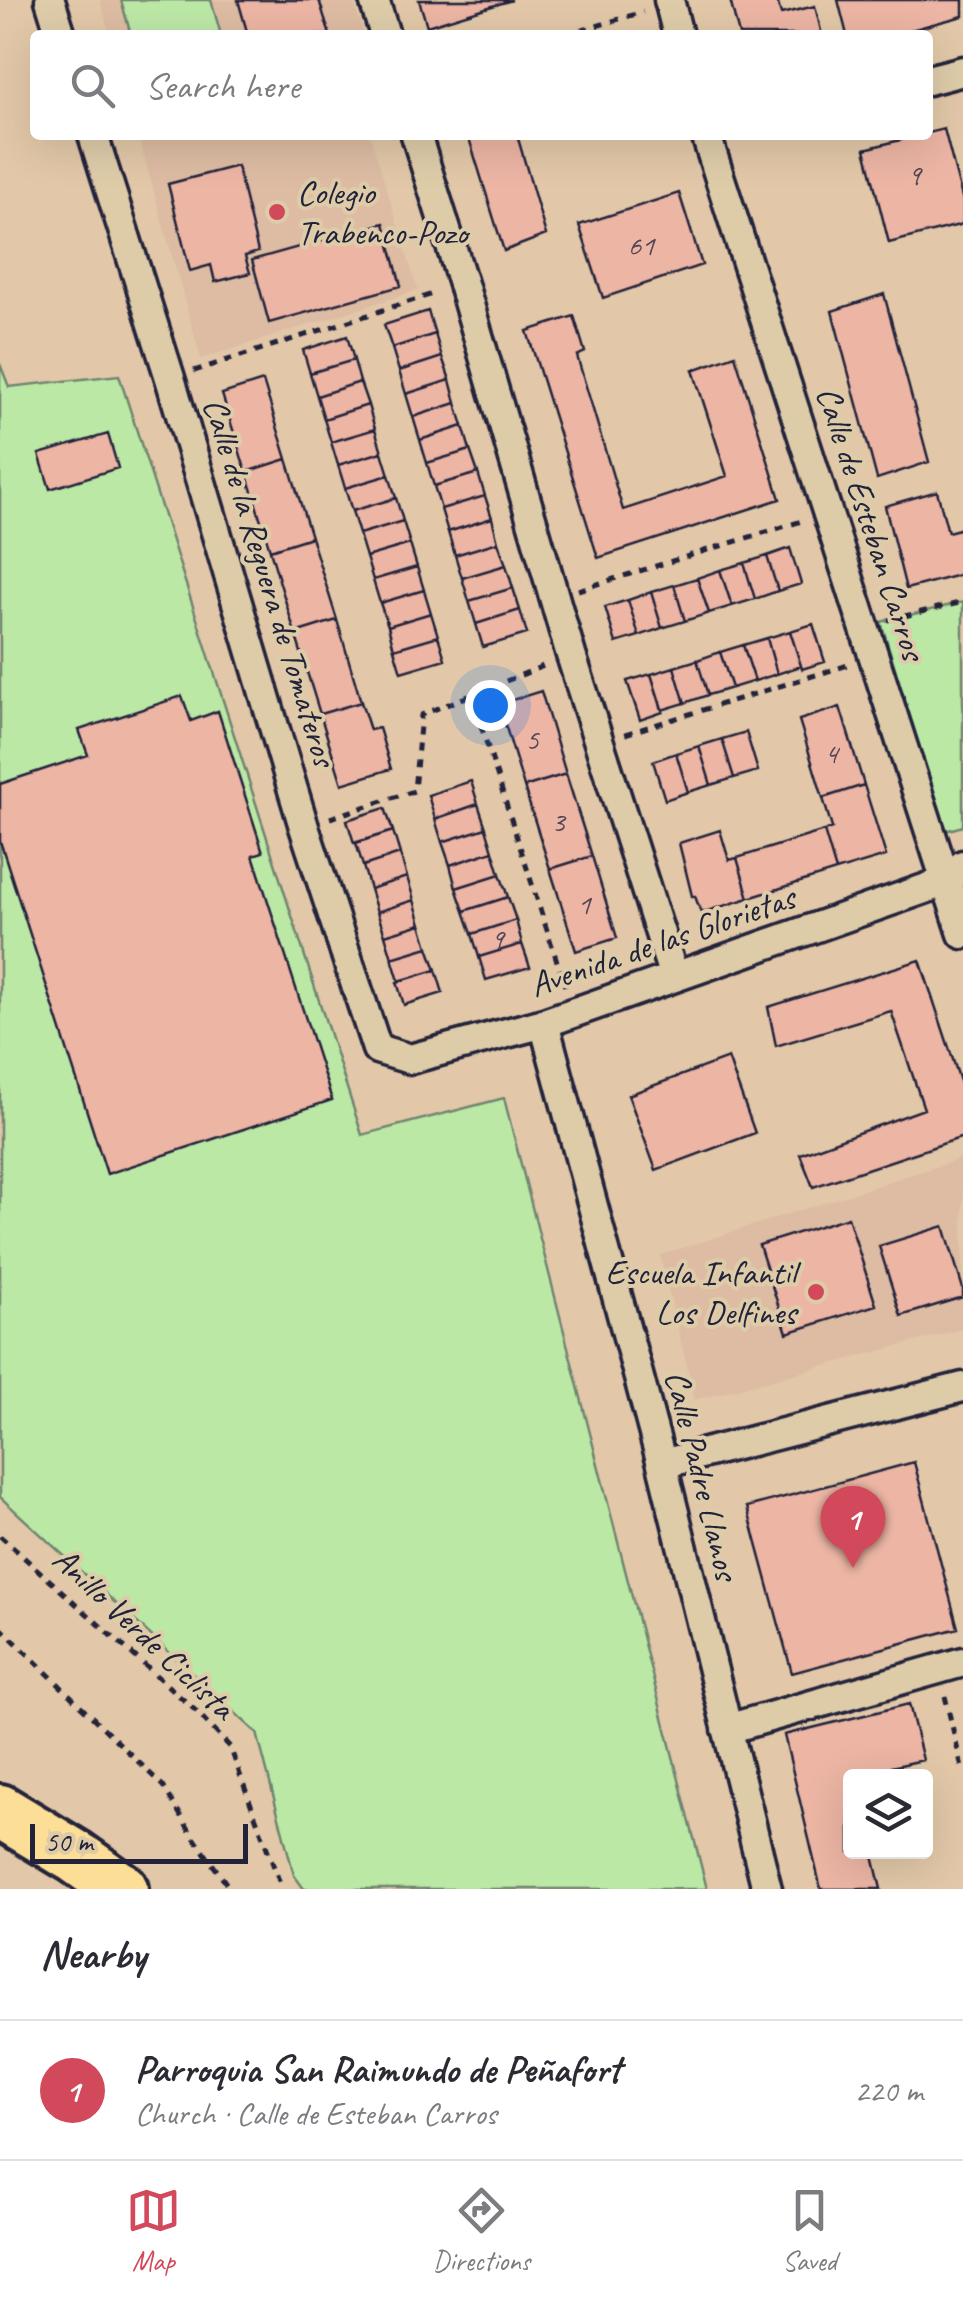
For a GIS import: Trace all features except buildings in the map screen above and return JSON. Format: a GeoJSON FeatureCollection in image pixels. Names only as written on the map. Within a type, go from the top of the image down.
{"type":"FeatureCollection","features":[{"type":"Feature","properties":{"kind":"highway"},"geometry":{"type":"LineString","coordinates":[[0,1811],[121,1889]]}},
{"type":"Feature","properties":{"kind":"street"},"geometry":{"type":"LineString","coordinates":[[50,0],[59,30]]}},
{"type":"Feature","properties":{"kind":"street"},"geometry":{"type":"LineString","coordinates":[[374,0],[383,30]]}},
{"type":"Feature","properties":{"kind":"street"},"geometry":{"type":"LineString","coordinates":[[669,2],[677,30]]}},
{"type":"Feature","properties":{"kind":"street"},"geometry":{"type":"LineString","coordinates":[[933,79],[963,71]]}},
{"type":"Feature","properties":{"kind":"street","name":"Calle de la Reguera de Tomateros"},"geometry":{"type":"LineString","coordinates":[[95,140],[304,827],[377,1049]]}},
{"type":"Feature","properties":{"kind":"street"},"geometry":{"type":"LineString","coordinates":[[418,140],[571,654],[674,977]]}},
{"type":"Feature","properties":{"kind":"street","name":"Calle de Esteban Carros"},"geometry":{"type":"LineString","coordinates":[[709,140],[875,656],[955,873],[963,934]]}},
{"type":"Feature","properties":{"kind":"street","name":"Avenida de las Glorietas"},"geometry":{"type":"LineString","coordinates":[[377,1049],[410,1059],[544,1023],[955,873]]}},
{"type":"Feature","properties":{"kind":"street","name":"Calle Padre Llanos"},"geometry":{"type":"LineString","coordinates":[[544,1023],[662,1464],[768,1889]]}},
{"type":"Feature","properties":{"kind":"street"},"geometry":{"type":"LineString","coordinates":[[662,1464],[963,1387]]}},
{"type":"Feature","properties":{"kind":"street"},"geometry":{"type":"LineString","coordinates":[[727,1728],[951,1666]]}},
{"type":"Feature","properties":{"kind":"path"},"geometry":{"type":"LineString","coordinates":[[582,30],[669,2]]}},
{"type":"Feature","properties":{"kind":"path"},"geometry":{"type":"LineString","coordinates":[[170,378],[462,284]]}},
{"type":"Feature","properties":{"kind":"path"},"geometry":{"type":"LineString","coordinates":[[554,598],[829,513]]}},
{"type":"Feature","properties":{"kind":"path"},"geometry":{"type":"LineString","coordinates":[[866,628],[963,602]]}},
{"type":"Feature","properties":{"kind":"path"},"geometry":{"type":"LineString","coordinates":[[304,827],[414,791],[421,715],[571,654]]}},
{"type":"Feature","properties":{"kind":"path"},"geometry":{"type":"LineString","coordinates":[[599,742],[875,656]]}},
{"type":"Feature","properties":{"kind":"path"},"geometry":{"type":"LineString","coordinates":[[471,695],[573,1012]]}},
{"type":"Feature","properties":{"kind":"path","name":"Anillo Verde Ciclista"},"geometry":{"type":"LineString","coordinates":[[0,1536],[182,1698],[230,1747],[282,1889]]}},
{"type":"Feature","properties":{"kind":"path"},"geometry":{"type":"LineString","coordinates":[[0,1626],[163,1786],[230,1889]]}},
{"type":"Feature","properties":{"kind":"path"},"geometry":{"type":"LineString","coordinates":[[951,1666],[963,1772]]}},
{"type":"Feature","properties":{"kind":"shaded area"},"geometry":{"type":"Polygon","coordinates":[[[100,0],[353,0],[362,30],[109,30],[100,0]]]}},
{"type":"Feature","properties":{"kind":"shaded area","name":"Colegio Trabenco-Pozo"},"geometry":{"type":"Polygon","coordinates":[[[139,140],[372,140],[418,290],[201,359],[139,140]]]}},
{"type":"Feature","properties":{"kind":"shaded area","name":"Escuela Infantil Los Delfines"},"geometry":{"type":"Polygon","coordinates":[[[963,1158],[963,1329],[695,1400],[660,1255],[963,1158]]]}},
{"type":"Feature","properties":{"kind":"green space"},"geometry":{"type":"Polygon","coordinates":[[[121,0],[211,0],[220,30],[130,30],[121,0]]]}},
{"type":"Feature","properties":{"kind":"green space"},"geometry":{"type":"Polygon","coordinates":[[[0,364],[9,387],[119,375],[362,1135],[504,1098],[707,1889],[304,1889],[294,1875],[257,1733],[0,1497],[0,364]]]}},
{"type":"Feature","properties":{"kind":"green space"},"geometry":{"type":"Polygon","coordinates":[[[963,602],[963,826],[945,831],[881,622],[963,602]]]}},
{"type":"Feature","properties":{"kind":"place","name":"Colegio Trabenco-Pozo"},"geometry":{"type":"Point","coordinates":[277,212]}},
{"type":"Feature","properties":{"kind":"place","name":"Escuela Infantil Los Delfines"},"geometry":{"type":"Point","coordinates":[816,1292]}},
{"type":"Feature","properties":{"kind":"place","name":"Parroquia San Raimundo de Peñafort"},"geometry":{"type":"Point","coordinates":[853,1568]}}]}
